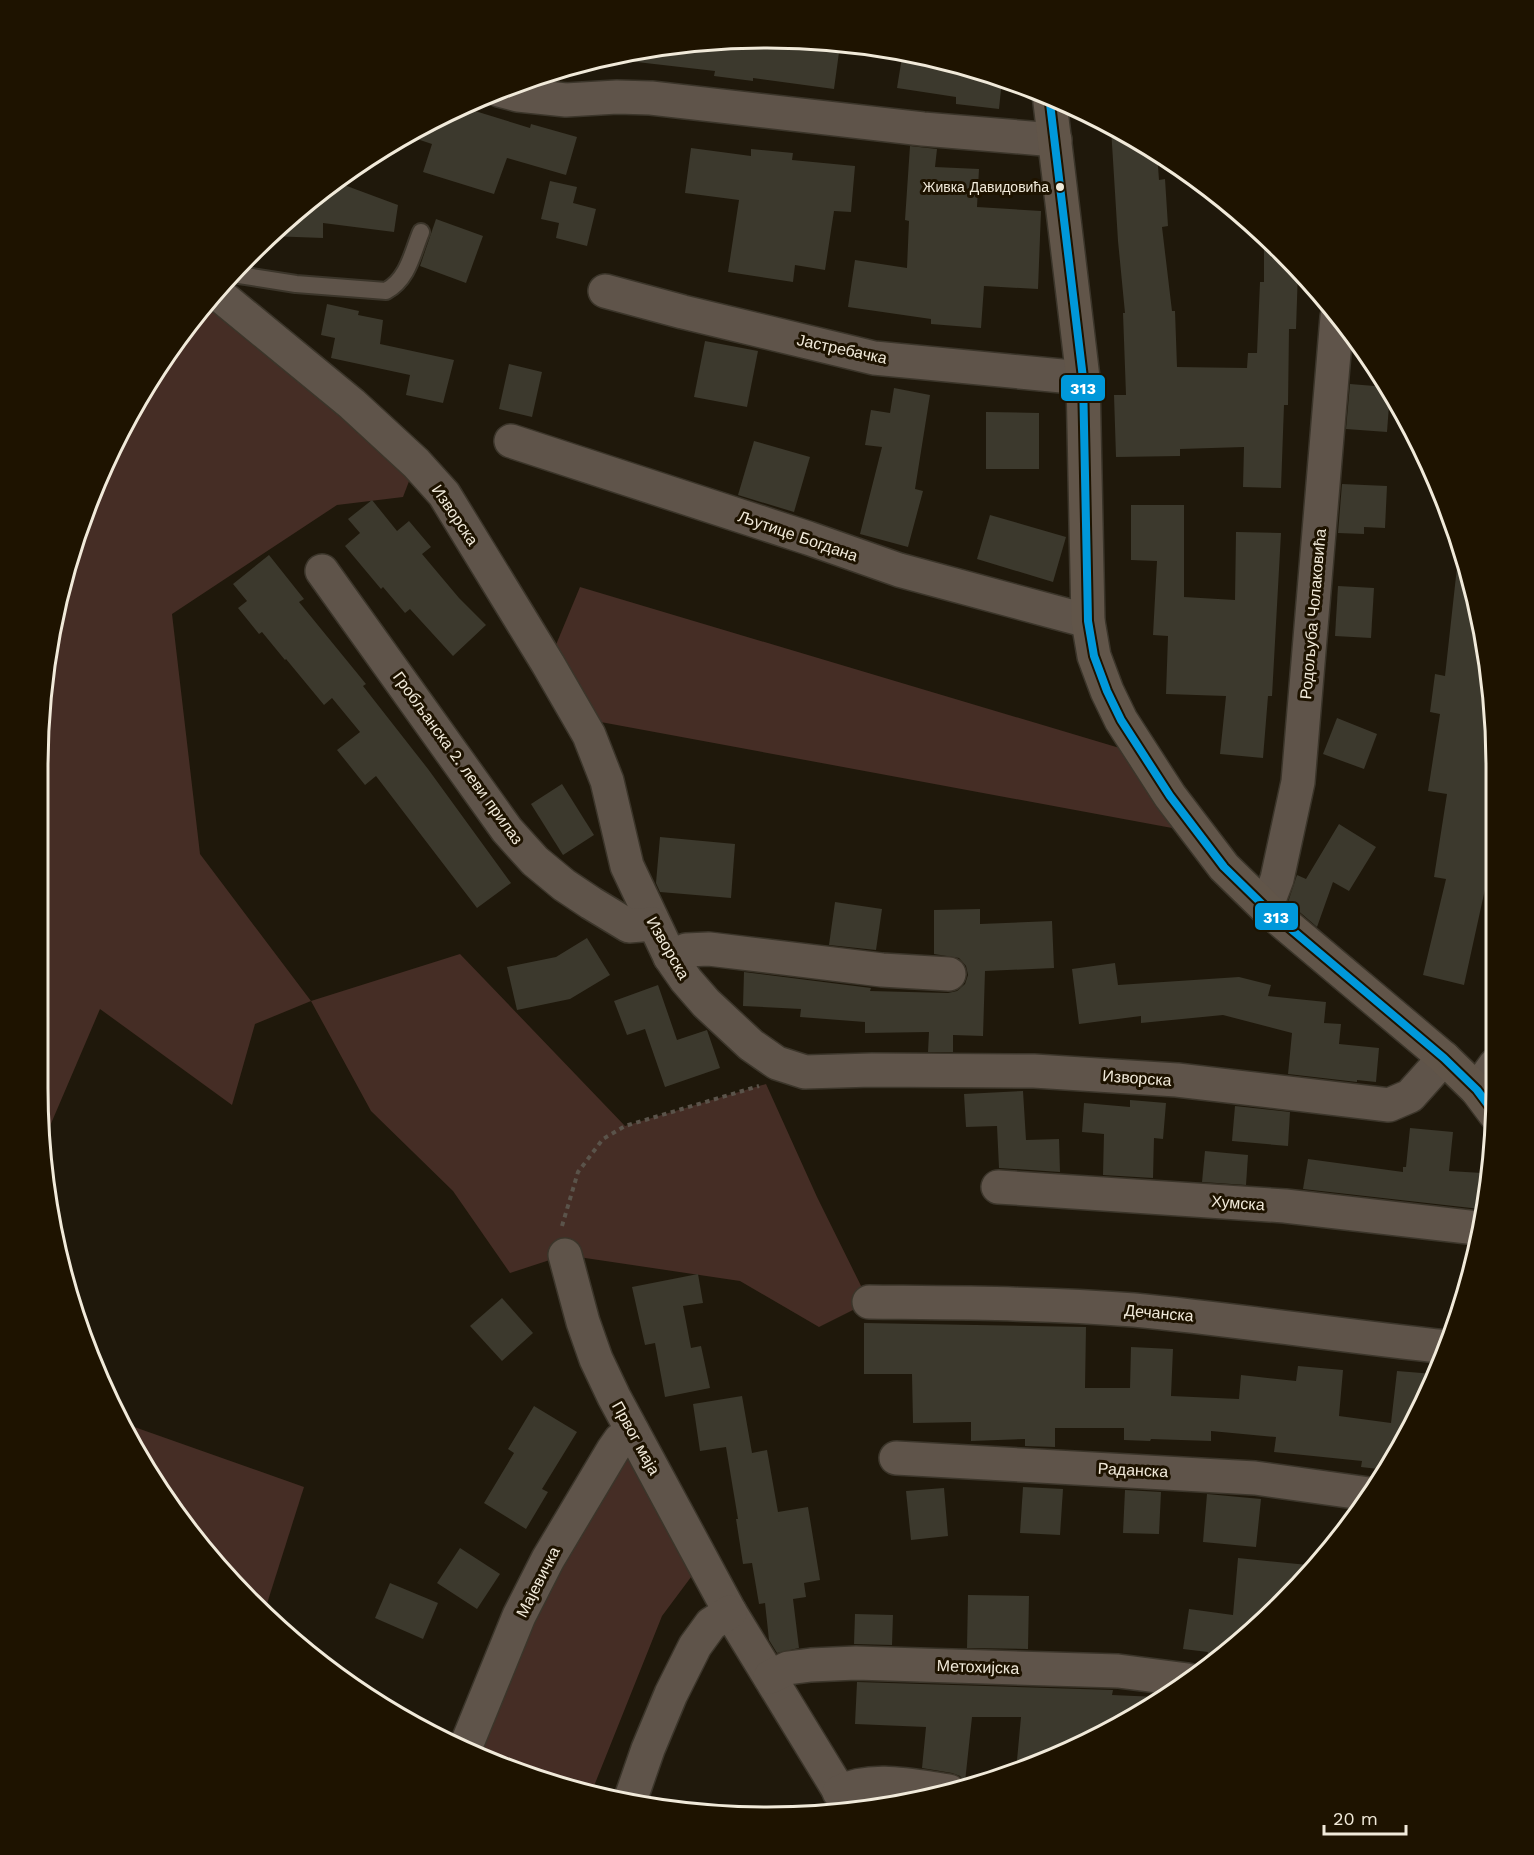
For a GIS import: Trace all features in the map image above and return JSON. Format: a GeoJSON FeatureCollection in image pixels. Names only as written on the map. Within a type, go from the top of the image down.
{"type":"FeatureCollection","features":[{"type":"Feature","properties":{"kind":"street"},"geometry":{"type":"LineString","coordinates":[[515,94],[566,100],[607,97],[651,98],[923,129],[1055,140]]}},
{"type":"Feature","properties":{"kind":"street"},"geometry":{"type":"LineString","coordinates":[[1050,106],[1083,378],[1088,621],[1094,656],[1107,691],[1121,720],[1170,796],[1224,867],[1266,908],[1444,1058],[1486,1087]]}},
{"type":"Feature","properties":{"kind":"street","name":"Јастребачка"},"geometry":{"type":"LineString","coordinates":[[606,291],[874,358],[1083,378]]}},
{"type":"Feature","properties":{"kind":"street","name":"Изворска"},"geometry":{"type":"LineString","coordinates":[[222,298],[352,404],[416,463],[444,494],[589,735],[607,781],[627,866],[670,957],[706,1003],[751,1045],[777,1063],[805,1072],[1034,1071],[1177,1080],[1389,1105],[1410,1096],[1444,1058]]}},
{"type":"Feature","properties":{"kind":"street","name":"Родољуба Чолаковића"},"geometry":{"type":"LineString","coordinates":[[1266,908],[1277,879],[1298,782],[1336,328]]}},
{"type":"Feature","properties":{"kind":"street","name":"Љутице Богдана"},"geometry":{"type":"LineString","coordinates":[[511,441],[899,570],[1088,621]]}},
{"type":"Feature","properties":{"kind":"street","name":"Гробљанска 2. леви прилаз"},"geometry":{"type":"LineString","coordinates":[[322,570],[507,830],[536,861],[564,885],[615,918],[629,926],[653,924]]}},
{"type":"Feature","properties":{"kind":"street"},"geometry":{"type":"LineString","coordinates":[[670,957],[686,950],[709,949],[882,970],[949,974]]}},
{"type":"Feature","properties":{"kind":"street","name":"Хумска"},"geometry":{"type":"LineString","coordinates":[[998,1187],[1285,1206],[1472,1227]]}},
{"type":"Feature","properties":{"kind":"street","name":"Првог маја"},"geometry":{"type":"LineString","coordinates":[[563,1244],[583,1322],[596,1359],[632,1431],[730,1612],[844,1800]]}},
{"type":"Feature","properties":{"kind":"street","name":"Дечанска"},"geometry":{"type":"LineString","coordinates":[[869,1302],[1034,1304],[1132,1310],[1438,1346]]}},
{"type":"Feature","properties":{"kind":"street","name":"Мајевичка"},"geometry":{"type":"LineString","coordinates":[[468,1741],[519,1616],[548,1559],[613,1450],[620,1440],[632,1431]]}},
{"type":"Feature","properties":{"kind":"street","name":"Раданска"},"geometry":{"type":"LineString","coordinates":[[896,1458],[1255,1478],[1361,1493]]}},
{"type":"Feature","properties":{"kind":"street"},"geometry":{"type":"LineString","coordinates":[[632,1794],[671,1694],[695,1646],[711,1624],[730,1612]]}},
{"type":"Feature","properties":{"kind":"street","name":"Метохијска"},"geometry":{"type":"LineString","coordinates":[[770,1677],[788,1668],[856,1663],[1118,1671],[1176,1679]]}},
{"type":"Feature","properties":{"kind":"street"},"geometry":{"type":"LineString","coordinates":[[844,1800],[853,1785],[873,1783],[927,1789]]}},
{"type":"Feature","properties":{"kind":"lane"},"geometry":{"type":"LineString","coordinates":[[243,276],[296,284],[386,291],[397,285],[405,275],[421,232]]}},
{"type":"Feature","properties":{"kind":"path"},"geometry":{"type":"LineString","coordinates":[[563,1244],[578,1172],[603,1139],[625,1126],[805,1072]]}},
{"type":"Feature","properties":{"kind":"shaded area"},"geometry":{"type":"Polygon","coordinates":[[[222,298],[416,463],[403,497],[337,505],[172,614],[200,854],[311,1001],[255,1024],[232,1105],[100,1009],[50,1127],[48,767],[54,673],[62,627],[72,581],[86,536],[122,449],[144,407],[169,368],[222,298]]]}},
{"type":"Feature","properties":{"kind":"shaded area"},"geometry":{"type":"Polygon","coordinates":[[[580,587],[1143,755],[1199,833],[579,718],[548,664],[580,587]]]}},
{"type":"Feature","properties":{"kind":"shaded area"},"geometry":{"type":"Polygon","coordinates":[[[460,954],[625,1126],[766,1084],[817,1197],[869,1302],[819,1327],[740,1281],[565,1255],[510,1273],[453,1191],[371,1111],[311,1001],[460,954]]]}},
{"type":"Feature","properties":{"kind":"shaded area"},"geometry":{"type":"Polygon","coordinates":[[[133,1426],[304,1487],[267,1604],[226,1562],[197,1526],[169,1487],[133,1426]]]}},
{"type":"Feature","properties":{"kind":"shaded area"},"geometry":{"type":"Polygon","coordinates":[[[632,1431],[703,1561],[662,1616],[594,1786],[536,1769],[478,1746],[519,1616],[632,1431]]]}},
{"type":"Feature","properties":{"kind":"building"},"geometry":{"type":"Polygon","coordinates":[[[767,48],[839,52],[834,89],[753,78],[753,81],[714,76],[715,71],[631,61],[673,54],[720,50],[767,48]]]}},
{"type":"Feature","properties":{"kind":"building"},"geometry":{"type":"Polygon","coordinates":[[[901,61],[953,72],[1001,87],[999,109],[956,104],[956,97],[897,88],[901,61]]]}},
{"type":"Feature","properties":{"kind":"building"},"geometry":{"type":"Polygon","coordinates":[[[474,111],[530,128],[531,124],[577,137],[566,175],[507,158],[494,194],[423,172],[432,144],[417,139],[474,111]]]}},
{"type":"Feature","properties":{"kind":"building"},"geometry":{"type":"Polygon","coordinates":[[[1112,136],[1158,164],[1159,180],[1165,179],[1168,226],[1162,227],[1172,311],[1175,311],[1177,367],[1247,368],[1248,353],[1257,353],[1260,282],[1264,282],[1264,248],[1298,282],[1296,329],[1289,329],[1288,405],[1284,405],[1281,488],[1243,487],[1244,447],[1180,449],[1180,456],[1116,457],[1114,395],[1126,395],[1123,313],[1125,313],[1112,136]]]}},
{"type":"Feature","properties":{"kind":"building"},"geometry":{"type":"Polygon","coordinates":[[[910,146],[937,149],[935,167],[979,169],[977,207],[1041,211],[1038,289],[984,286],[981,328],[931,324],[931,319],[848,307],[855,260],[907,268],[909,221],[905,220],[910,146]]]}},
{"type":"Feature","properties":{"kind":"building"},"geometry":{"type":"Polygon","coordinates":[[[691,148],[751,156],[751,149],[793,153],[792,160],[855,166],[851,212],[834,211],[825,270],[795,265],[793,282],[728,272],[739,200],[685,193],[691,148]]]}},
{"type":"Feature","properties":{"kind":"building"},"geometry":{"type":"Polygon","coordinates":[[[550,181],[577,187],[573,203],[596,209],[587,246],[556,238],[559,223],[541,219],[550,181]]]}},
{"type":"Feature","properties":{"kind":"building"},"geometry":{"type":"Polygon","coordinates":[[[345,185],[398,205],[394,232],[323,223],[323,238],[282,236],[345,185]]]}},
{"type":"Feature","properties":{"kind":"building"},"geometry":{"type":"Polygon","coordinates":[[[436,219],[483,236],[466,283],[420,266],[436,219]]]}},
{"type":"Feature","properties":{"kind":"building"},"geometry":{"type":"Polygon","coordinates":[[[327,304],[359,311],[358,315],[383,320],[380,344],[454,360],[443,403],[406,395],[410,375],[331,358],[335,338],[321,335],[327,304]]]}},
{"type":"Feature","properties":{"kind":"building"},"geometry":{"type":"Polygon","coordinates":[[[705,341],[758,351],[747,407],[694,397],[705,341]]]}},
{"type":"Feature","properties":{"kind":"building"},"geometry":{"type":"Polygon","coordinates":[[[509,364],[542,372],[532,417],[499,409],[509,364]]]}},
{"type":"Feature","properties":{"kind":"building"},"geometry":{"type":"Polygon","coordinates":[[[1350,384],[1376,386],[1389,406],[1387,432],[1346,429],[1350,384]]]}},
{"type":"Feature","properties":{"kind":"building"},"geometry":{"type":"Polygon","coordinates":[[[894,388],[930,395],[915,489],[923,491],[908,547],[860,534],[882,447],[865,445],[871,410],[890,413],[894,388]]]}},
{"type":"Feature","properties":{"kind":"building"},"geometry":{"type":"Polygon","coordinates":[[[986,412],[1039,413],[1039,469],[986,469],[986,412]]]}},
{"type":"Feature","properties":{"kind":"building"},"geometry":{"type":"Polygon","coordinates":[[[754,441],[810,457],[794,512],[738,495],[754,441]]]}},
{"type":"Feature","properties":{"kind":"building"},"geometry":{"type":"Polygon","coordinates":[[[1342,484],[1387,486],[1385,528],[1364,527],[1364,534],[1338,533],[1342,484]]]}},
{"type":"Feature","properties":{"kind":"building"},"geometry":{"type":"Polygon","coordinates":[[[372,500],[397,531],[409,521],[431,547],[422,554],[459,598],[486,625],[453,656],[410,609],[405,613],[383,587],[381,589],[345,546],[360,533],[348,519],[372,500]]]}},
{"type":"Feature","properties":{"kind":"building"},"geometry":{"type":"Polygon","coordinates":[[[1131,505],[1184,505],[1184,597],[1235,600],[1236,532],[1281,533],[1272,696],[1268,696],[1263,758],[1220,754],[1226,696],[1166,694],[1168,636],[1153,635],[1157,561],[1131,560],[1131,505]]]}},
{"type":"Feature","properties":{"kind":"building"},"geometry":{"type":"Polygon","coordinates":[[[990,515],[1066,537],[1053,582],[977,559],[990,515]]]}},
{"type":"Feature","properties":{"kind":"building"},"geometry":{"type":"Polygon","coordinates":[[[269,555],[304,599],[299,602],[366,684],[363,686],[428,769],[511,883],[477,908],[376,776],[365,785],[337,750],[360,732],[332,698],[324,705],[286,659],[262,632],[259,634],[238,608],[247,601],[233,584],[269,555]]]}},
{"type":"Feature","properties":{"kind":"building"},"geometry":{"type":"Polygon","coordinates":[[[1457,566],[1480,673],[1486,767],[1486,885],[1464,985],[1423,975],[1446,879],[1434,877],[1447,794],[1428,791],[1440,714],[1430,712],[1435,674],[1445,676],[1457,566]]]}},
{"type":"Feature","properties":{"kind":"building"},"geometry":{"type":"Polygon","coordinates":[[[1338,586],[1374,588],[1371,638],[1335,636],[1338,586]]]}},
{"type":"Feature","properties":{"kind":"building"},"geometry":{"type":"Polygon","coordinates":[[[1337,718],[1377,734],[1364,769],[1323,754],[1337,718]]]}},
{"type":"Feature","properties":{"kind":"building"},"geometry":{"type":"Polygon","coordinates":[[[562,784],[594,835],[563,855],[531,804],[562,784]]]}},
{"type":"Feature","properties":{"kind":"building"},"geometry":{"type":"Polygon","coordinates":[[[1339,824],[1376,847],[1349,891],[1333,882],[1317,927],[1288,902],[1297,875],[1306,879],[1339,824]]]}},
{"type":"Feature","properties":{"kind":"building"},"geometry":{"type":"Polygon","coordinates":[[[660,837],[735,844],[731,898],[660,892],[656,883],[660,837]]]}},
{"type":"Feature","properties":{"kind":"building"},"geometry":{"type":"Polygon","coordinates":[[[835,902],[882,909],[876,950],[829,945],[835,902]]]}},
{"type":"Feature","properties":{"kind":"building"},"geometry":{"type":"Polygon","coordinates":[[[980,909],[980,924],[1052,921],[1054,968],[985,971],[983,1036],[953,1035],[953,1052],[928,1052],[929,1032],[865,1033],[865,1022],[800,1017],[801,1009],[743,1006],[744,972],[871,988],[870,991],[948,993],[957,991],[965,984],[968,975],[966,966],[959,958],[934,954],[934,910],[980,909]]]}},
{"type":"Feature","properties":{"kind":"building"},"geometry":{"type":"Polygon","coordinates":[[[587,938],[610,975],[570,999],[517,1010],[507,967],[556,957],[587,938]]]}},
{"type":"Feature","properties":{"kind":"building"},"geometry":{"type":"Polygon","coordinates":[[[1115,963],[1118,985],[1239,977],[1271,985],[1268,996],[1326,1002],[1324,1023],[1341,1024],[1339,1044],[1379,1048],[1376,1082],[1288,1074],[1292,1033],[1223,1015],[1141,1023],[1141,1016],[1079,1024],[1072,969],[1115,963]]]}},
{"type":"Feature","properties":{"kind":"building"},"geometry":{"type":"Polygon","coordinates":[[[658,985],[677,1040],[707,1030],[720,1068],[665,1087],[645,1029],[627,1035],[614,1001],[658,985]]]}},
{"type":"Feature","properties":{"kind":"building"},"geometry":{"type":"Polygon","coordinates":[[[1023,1091],[1026,1140],[1059,1139],[1060,1172],[999,1168],[997,1126],[966,1127],[964,1094],[1023,1091]]]}},
{"type":"Feature","properties":{"kind":"building"},"geometry":{"type":"Polygon","coordinates":[[[1130,1100],[1166,1103],[1163,1139],[1154,1138],[1153,1178],[1103,1175],[1104,1134],[1082,1132],[1084,1103],[1130,1107],[1130,1100]]]}},
{"type":"Feature","properties":{"kind":"building"},"geometry":{"type":"Polygon","coordinates":[[[1235,1106],[1290,1112],[1288,1146],[1232,1141],[1235,1106]]]}},
{"type":"Feature","properties":{"kind":"building"},"geometry":{"type":"Polygon","coordinates":[[[1410,1128],[1453,1132],[1449,1171],[1481,1173],[1475,1208],[1303,1189],[1308,1159],[1403,1172],[1403,1167],[1406,1167],[1410,1128]]]}},
{"type":"Feature","properties":{"kind":"building"},"geometry":{"type":"Polygon","coordinates":[[[1205,1151],[1248,1155],[1246,1185],[1202,1182],[1205,1151]]]}},
{"type":"Feature","properties":{"kind":"building"},"geometry":{"type":"Polygon","coordinates":[[[698,1274],[703,1303],[683,1306],[691,1348],[701,1346],[710,1388],[665,1397],[655,1343],[645,1345],[632,1287],[698,1274]]]}},
{"type":"Feature","properties":{"kind":"building"},"geometry":{"type":"Polygon","coordinates":[[[502,1298],[533,1333],[502,1361],[470,1326],[502,1298]]]}},
{"type":"Feature","properties":{"kind":"building"},"geometry":{"type":"Polygon","coordinates":[[[864,1323],[1086,1327],[1085,1388],[1130,1388],[1131,1347],[1173,1349],[1171,1396],[1239,1399],[1241,1375],[1296,1381],[1298,1366],[1343,1370],[1339,1416],[1391,1423],[1397,1371],[1426,1373],[1412,1406],[1377,1469],[1361,1467],[1362,1461],[1274,1452],[1276,1437],[1211,1431],[1211,1441],[1124,1440],[1124,1428],[1055,1428],[1055,1447],[1025,1446],[1025,1439],[971,1441],[971,1422],[913,1423],[912,1374],[864,1374],[864,1323]]]}},
{"type":"Feature","properties":{"kind":"building"},"geometry":{"type":"Polygon","coordinates":[[[742,1396],[752,1453],[767,1450],[778,1512],[808,1507],[820,1580],[804,1583],[806,1597],[793,1599],[799,1648],[777,1653],[769,1640],[765,1603],[759,1604],[752,1563],[743,1564],[726,1447],[700,1451],[693,1404],[742,1396]]]}},
{"type":"Feature","properties":{"kind":"building"},"geometry":{"type":"Polygon","coordinates":[[[534,1406],[577,1432],[542,1489],[548,1492],[526,1529],[484,1503],[514,1453],[508,1449],[534,1406]]]}},
{"type":"Feature","properties":{"kind":"building"},"geometry":{"type":"Polygon","coordinates":[[[1023,1487],[1063,1489],[1060,1535],[1020,1533],[1023,1487]]]}},
{"type":"Feature","properties":{"kind":"building"},"geometry":{"type":"Polygon","coordinates":[[[944,1488],[948,1536],[911,1540],[906,1491],[944,1488]]]}},
{"type":"Feature","properties":{"kind":"building"},"geometry":{"type":"Polygon","coordinates":[[[1125,1490],[1161,1492],[1159,1534],[1123,1533],[1125,1490]]]}},
{"type":"Feature","properties":{"kind":"building"},"geometry":{"type":"Polygon","coordinates":[[[1207,1494],[1261,1499],[1256,1547],[1203,1542],[1207,1494]]]}},
{"type":"Feature","properties":{"kind":"building"},"geometry":{"type":"Polygon","coordinates":[[[460,1548],[500,1574],[477,1609],[437,1583],[460,1548]]]}},
{"type":"Feature","properties":{"kind":"building"},"geometry":{"type":"Polygon","coordinates":[[[1238,1558],[1305,1565],[1241,1629],[1207,1656],[1208,1652],[1183,1649],[1189,1609],[1233,1615],[1238,1558]]]}},
{"type":"Feature","properties":{"kind":"building"},"geometry":{"type":"Polygon","coordinates":[[[390,1583],[438,1603],[423,1639],[375,1618],[390,1583]]]}},
{"type":"Feature","properties":{"kind":"building"},"geometry":{"type":"Polygon","coordinates":[[[968,1595],[1029,1596],[1028,1649],[967,1648],[968,1595]]]}},
{"type":"Feature","properties":{"kind":"building"},"geometry":{"type":"Polygon","coordinates":[[[855,1614],[893,1615],[892,1645],[854,1644],[855,1614]]]}},
{"type":"Feature","properties":{"kind":"building"},"geometry":{"type":"Polygon","coordinates":[[[857,1682],[1113,1690],[1112,1695],[1149,1697],[1085,1733],[1017,1762],[1021,1717],[972,1717],[965,1779],[963,1780],[952,1773],[922,1768],[926,1727],[855,1724],[857,1682]]]}},
{"type":"Feature","properties":{"kind":"transit line","name":"313"},"geometry":{"type":"LineString","coordinates":[[1050,107],[1083,378],[1088,621],[1094,656],[1107,691],[1121,720],[1170,796],[1224,867],[1266,908],[1444,1058],[1485,1101]]}},
{"type":"Feature","properties":{"kind":"place","name":"Живка Давидовића"},"geometry":{"type":"Point","coordinates":[1060,187]}}]}
